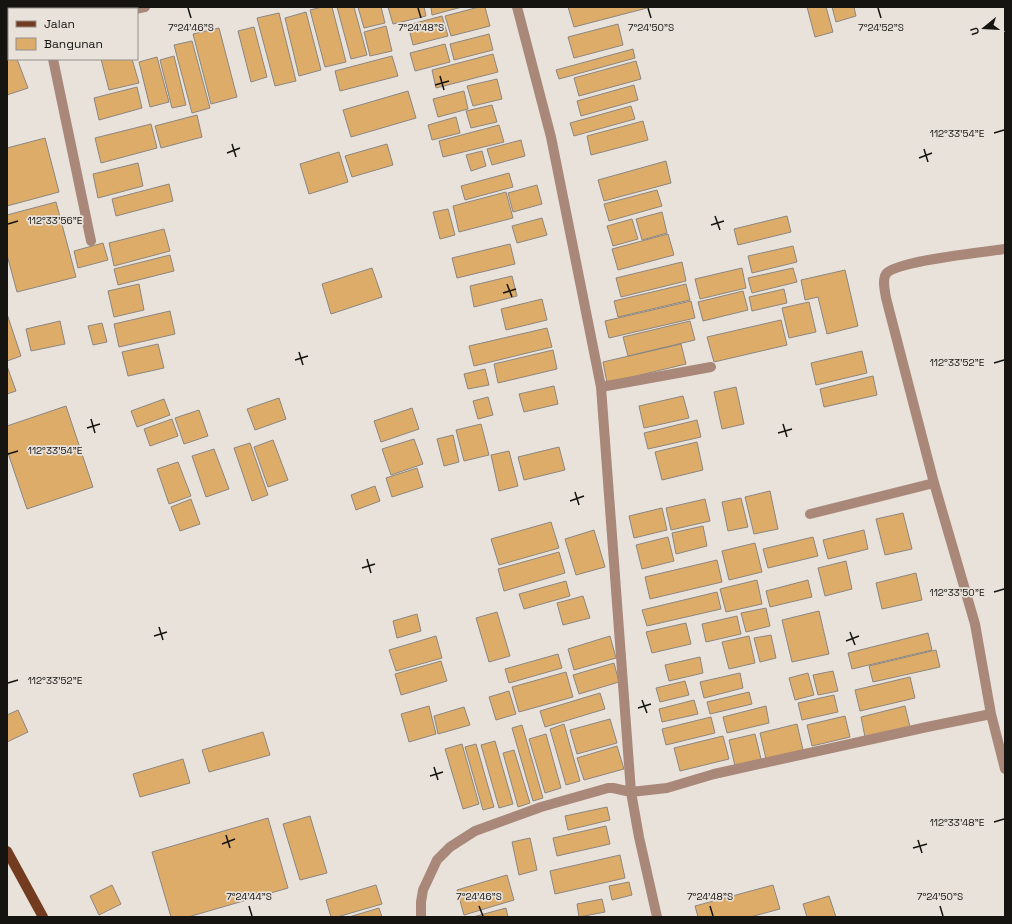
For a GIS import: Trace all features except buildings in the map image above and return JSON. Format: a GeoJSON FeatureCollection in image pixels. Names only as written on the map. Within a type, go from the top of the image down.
{"type":"FeatureCollection","features":[{"type":"Feature","properties":{"kind":"main road"},"geometry":{"type":"LineString","coordinates":[[7,851],[43,917]]}},
{"type":"Feature","properties":{"kind":"street"},"geometry":{"type":"LineString","coordinates":[[517,7],[551,137],[601,387],[631,792],[639,837],[657,917]]}},
{"type":"Feature","properties":{"kind":"street"},"geometry":{"type":"LineString","coordinates":[[53,60],[91,240]]}},
{"type":"Feature","properties":{"kind":"street"},"geometry":{"type":"LineString","coordinates":[[1005,249],[920,261],[888,270],[884,276],[886,298],[934,483],[975,624],[991,714],[1005,769]]}},
{"type":"Feature","properties":{"kind":"street"},"geometry":{"type":"LineString","coordinates":[[601,387],[711,367]]}},
{"type":"Feature","properties":{"kind":"street"},"geometry":{"type":"LineString","coordinates":[[810,514],[934,483]]}},
{"type":"Feature","properties":{"kind":"street"},"geometry":{"type":"LineString","coordinates":[[421,917],[423,890],[437,860],[450,847],[475,831],[542,806],[604,789],[613,788],[631,792],[667,788],[714,774],[991,714]]}}]}
